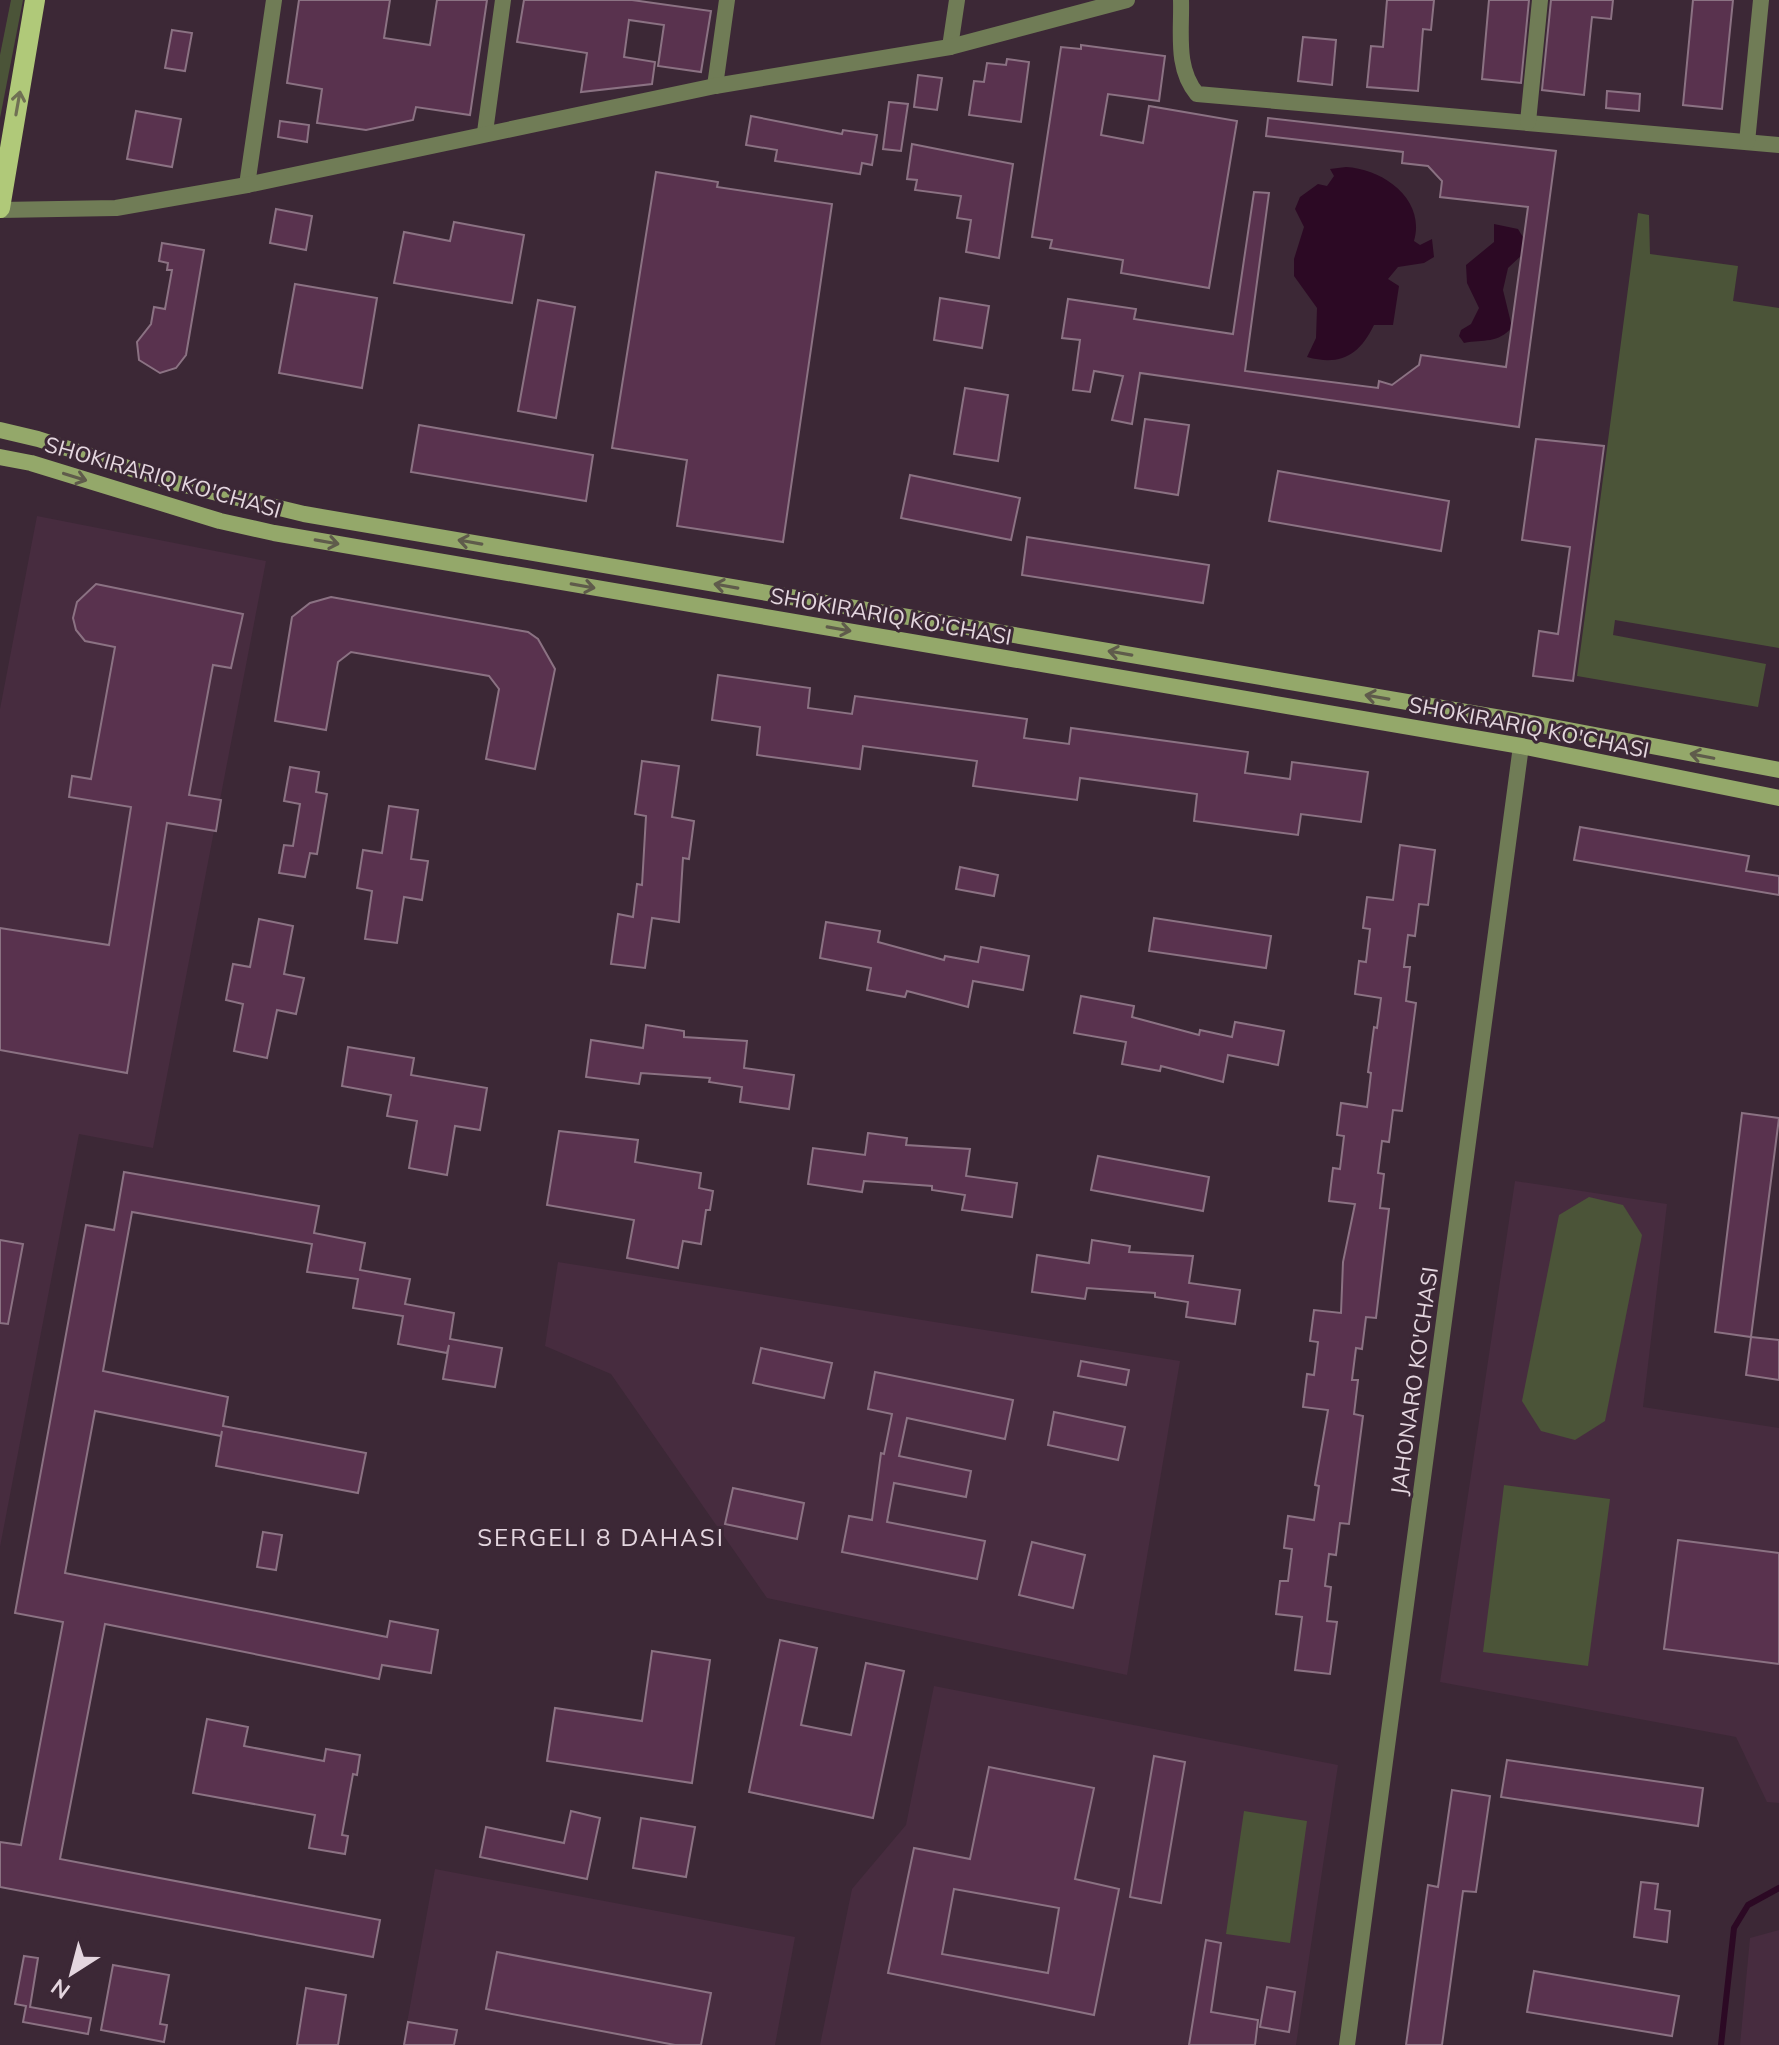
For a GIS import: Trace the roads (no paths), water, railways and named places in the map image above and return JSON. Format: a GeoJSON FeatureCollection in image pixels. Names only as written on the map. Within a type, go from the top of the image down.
{"type":"FeatureCollection","features":[{"type":"Feature","properties":{"kind":"main road"},"geometry":{"type":"LineString","coordinates":[[0,209],[35,0]]}},
{"type":"Feature","properties":{"kind":"main road","name":"SHOKIRARIQ KO'CHASI"},"geometry":{"type":"LineString","coordinates":[[0,430],[172,482],[304,514],[1525,722],[1779,770]]}},
{"type":"Feature","properties":{"kind":"main road","name":"SHOKIRARIQ KO'CHASI"},"geometry":{"type":"LineString","coordinates":[[0,457],[31,463],[220,521],[274,533],[1521,746],[1779,798]]}},
{"type":"Feature","properties":{"kind":"main road","name":"JAHONARO KO'CHASI"},"geometry":{"type":"LineString","coordinates":[[1521,746],[1525,722]]}},
{"type":"Feature","properties":{"kind":"street"},"geometry":{"type":"LineString","coordinates":[[247,185],[274,0]]}},
{"type":"Feature","properties":{"kind":"street"},"geometry":{"type":"LineString","coordinates":[[485,132],[503,0]]}},
{"type":"Feature","properties":{"kind":"street"},"geometry":{"type":"LineString","coordinates":[[715,86],[727,0]]}},
{"type":"Feature","properties":{"kind":"street"},"geometry":{"type":"LineString","coordinates":[[950,47],[957,0]]}},
{"type":"Feature","properties":{"kind":"street"},"geometry":{"type":"LineString","coordinates":[[0,209],[116,208],[247,185],[485,132],[715,86],[950,47],[1127,0]]}},
{"type":"Feature","properties":{"kind":"street"},"geometry":{"type":"LineString","coordinates":[[1181,0],[1182,65],[1187,81],[1197,94],[1779,145]]}},
{"type":"Feature","properties":{"kind":"street"},"geometry":{"type":"LineString","coordinates":[[1528,122],[1540,0]]}},
{"type":"Feature","properties":{"kind":"street"},"geometry":{"type":"LineString","coordinates":[[1747,142],[1761,0]]}},
{"type":"Feature","properties":{"kind":"street","name":"JAHONARO KO'CHASI"},"geometry":{"type":"LineString","coordinates":[[1347,2045],[1521,746]]}},
{"type":"Feature","properties":{"kind":"waterway"},"geometry":{"type":"LineString","coordinates":[[1721,2045],[1734,1928],[1748,1905],[1779,1888]]}},
{"type":"Feature","properties":{"kind":"district","name":"SERGELI 8 DAHASI"},"geometry":{"type":"Point","coordinates":[601,1537]}}]}
